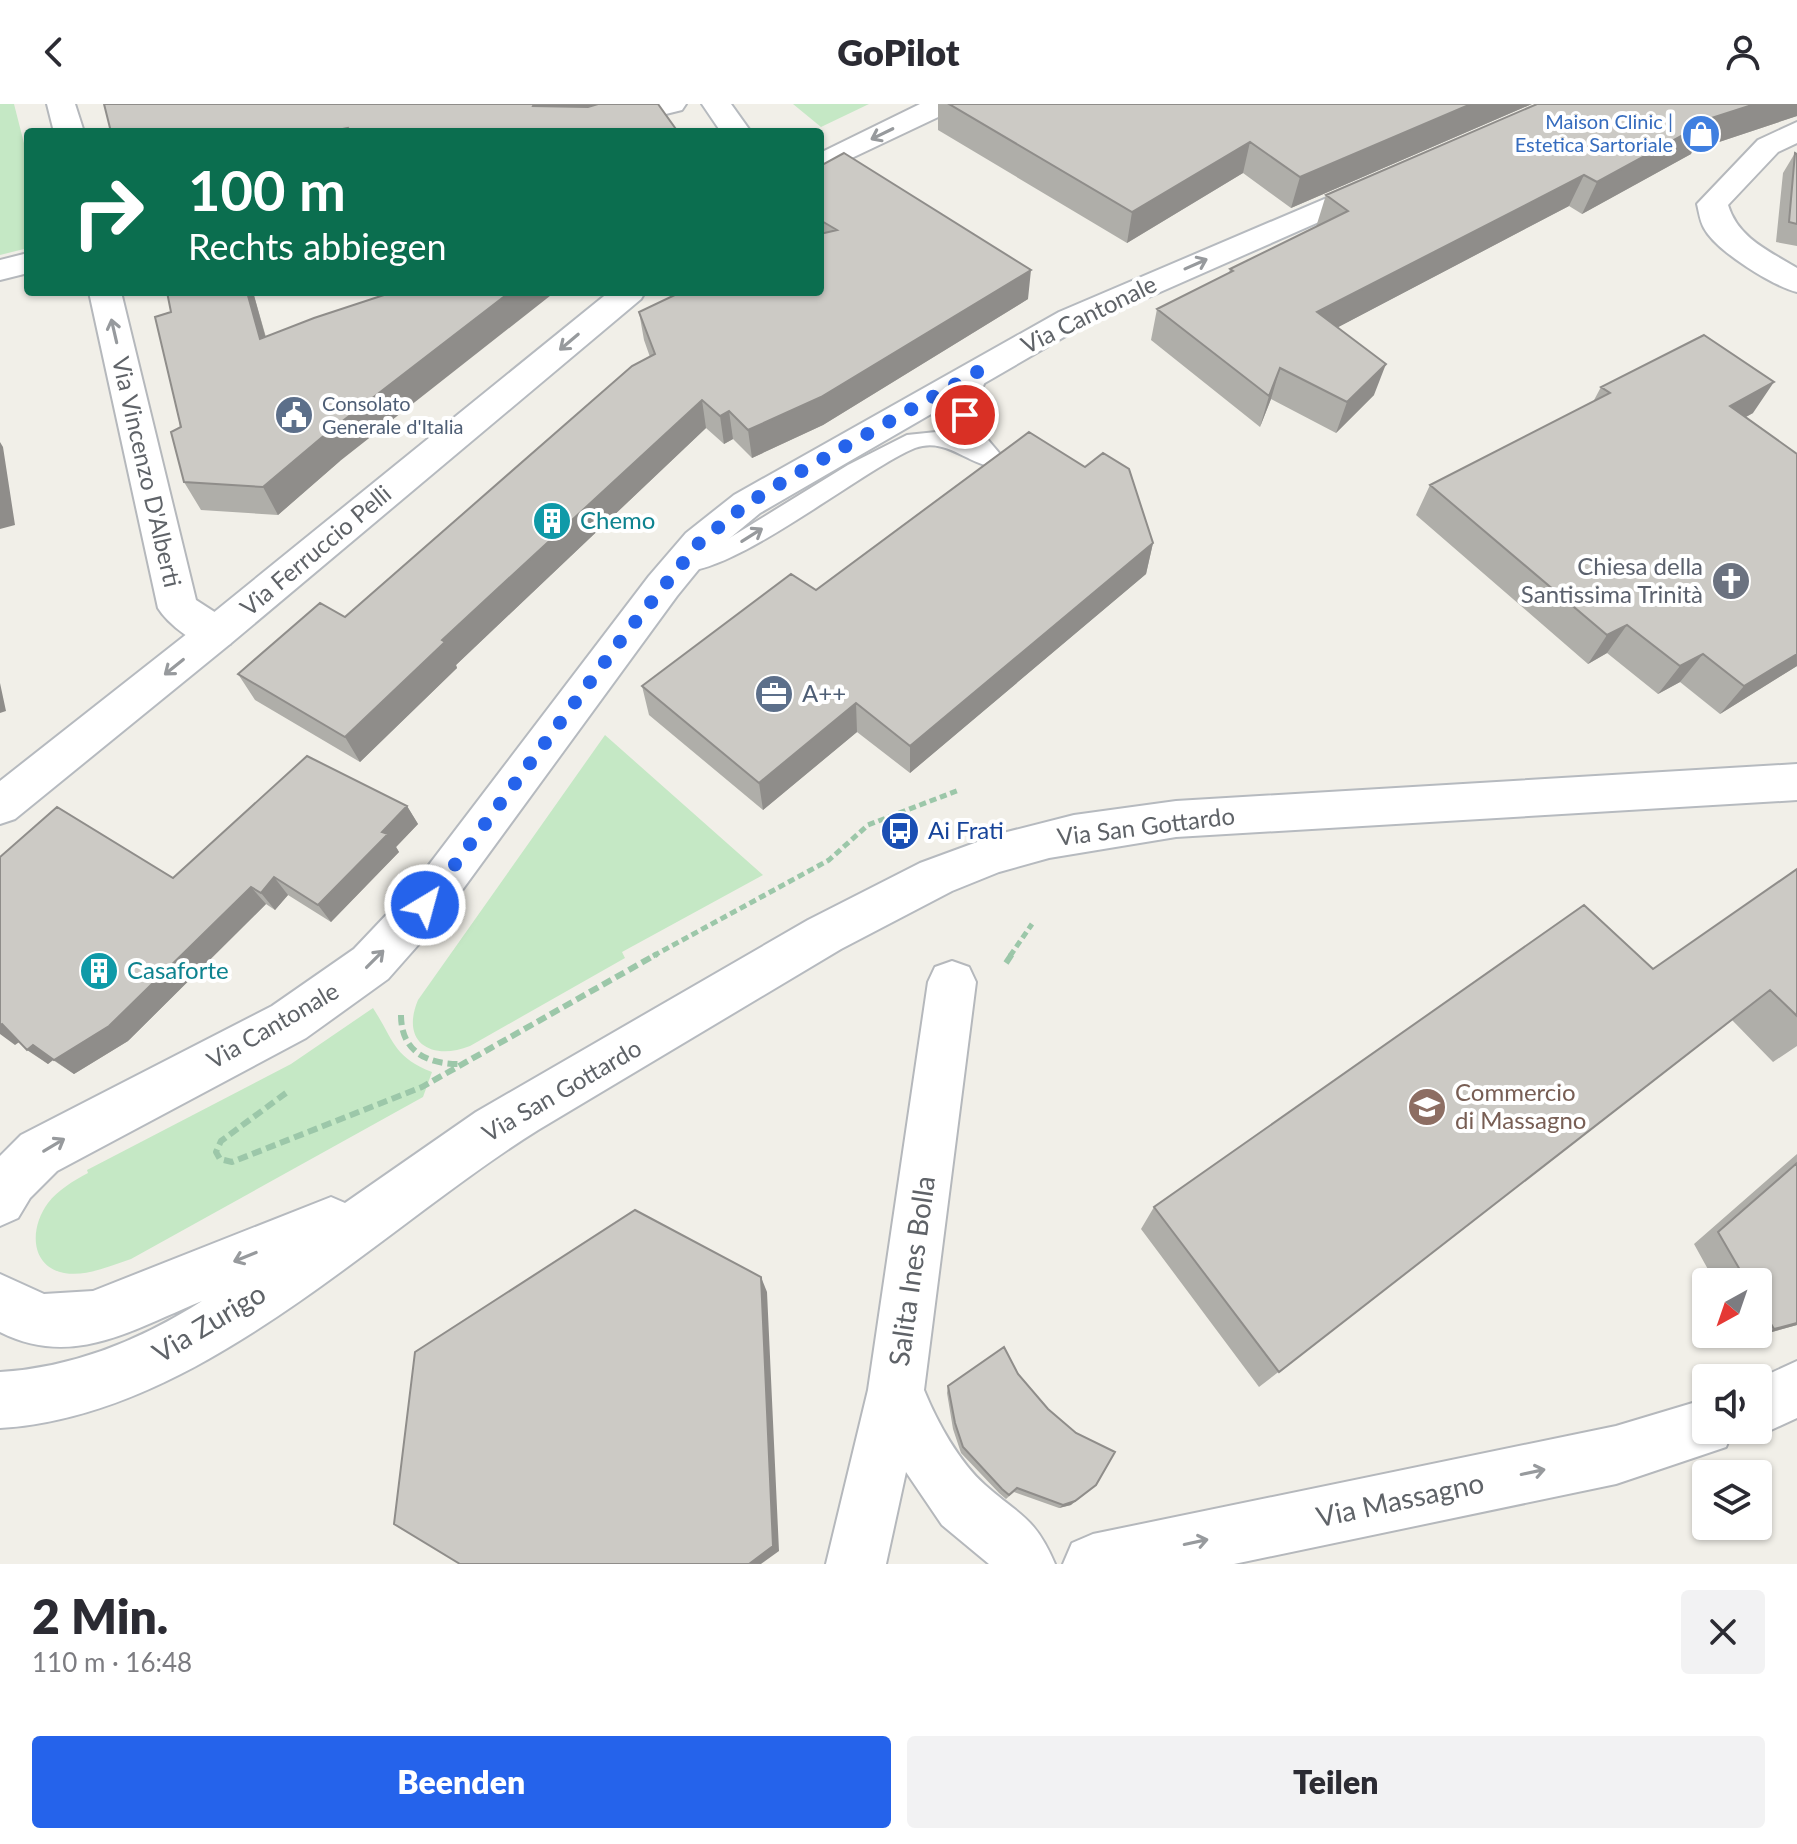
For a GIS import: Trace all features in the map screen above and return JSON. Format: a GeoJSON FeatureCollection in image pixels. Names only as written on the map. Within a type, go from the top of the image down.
{"type":"FeatureCollection","features":[{"type":"Feature","properties":{"kind":"main road"},"geometry":{"type":"LineString","coordinates":[[61,104],[68,128]]}},
{"type":"Feature","properties":{"kind":"main road"},"geometry":{"type":"LineString","coordinates":[[573,128],[672,104]]}},
{"type":"Feature","properties":{"kind":"main road"},"geometry":{"type":"LineString","coordinates":[[716,104],[733,128]]}},
{"type":"Feature","properties":{"kind":"main road"},"geometry":{"type":"LineString","coordinates":[[824,162],[943,104]]}},
{"type":"Feature","properties":{"kind":"main road"},"geometry":{"type":"LineString","coordinates":[[1797,131],[1768,146],[1712,204],[1719,227],[1749,253],[1797,282]]}},
{"type":"Feature","properties":{"kind":"main road","name":"Via Cantonale"},"geometry":{"type":"LineString","coordinates":[[4,1190],[39,1153],[289,1022],[371,964],[425,905],[681,564],[720,524],[747,504],[1071,319],[1405,174]]}},
{"type":"Feature","properties":{"kind":"main road"},"geometry":{"type":"LineString","coordinates":[[0,270],[24,264]]}},
{"type":"Feature","properties":{"kind":"main road","name":"Via Vincenzo D'Alberti"},"geometry":{"type":"LineString","coordinates":[[106,296],[178,608],[216,633]]}},
{"type":"Feature","properties":{"kind":"main road","name":"Via Ferruccio Pelli"},"geometry":{"type":"LineString","coordinates":[[0,806],[216,633],[624,296]]}},
{"type":"Feature","properties":{"kind":"main road","name":"Via San Gottardo"},"geometry":{"type":"LineString","coordinates":[[396,1197],[469,1145],[813,943],[908,891],[973,862],[1034,842],[1098,828],[1176,819],[1797,782]]}},
{"type":"Feature","properties":{"kind":"main road","name":"Salita Ines Bolla"},"geometry":{"type":"LineString","coordinates":[[952,982],[896,1390],[910,1426],[937,1470],[963,1504],[1006,1537],[1025,1564]]}},
{"type":"Feature","properties":{"kind":"main road"},"geometry":{"type":"LineString","coordinates":[[0,1301],[24,1318],[34,1320],[56,1324],[93,1318],[396,1197]]}},
{"type":"Feature","properties":{"kind":"main road","name":"Via Zurigo"},"geometry":{"type":"LineString","coordinates":[[0,1400],[45,1396],[105,1379],[165,1353],[227,1317],[396,1197]]}},
{"type":"Feature","properties":{"kind":"main road"},"geometry":{"type":"LineString","coordinates":[[1772,1401],[1797,1389]]}},
{"type":"Feature","properties":{"kind":"main road"},"geometry":{"type":"LineString","coordinates":[[856,1564],[896,1390]]}},
{"type":"Feature","properties":{"kind":"main road","name":"Via Massagno"},"geometry":{"type":"LineString","coordinates":[[1093,1564],[1616,1455],[1692,1431]]}},
{"type":"Feature","properties":{"kind":"lane"},"geometry":{"type":"LineString","coordinates":[[681,564],[704,561],[731,548],[856,470],[914,440],[946,438],[994,460],[972,437],[965,415],[966,400],[979,371]]}},
{"type":"Feature","properties":{"kind":"path"},"geometry":{"type":"LineString","coordinates":[[297,1085],[225,1137],[218,1144],[217,1156],[232,1162],[422,1087],[829,860],[868,825],[959,790]]}},
{"type":"Feature","properties":{"kind":"path"},"geometry":{"type":"LineString","coordinates":[[393,1013],[404,1003],[399,1028],[407,1045],[423,1059],[438,1064],[466,1064]]}},
{"type":"Feature","properties":{"kind":"green space"},"geometry":{"type":"Polygon","coordinates":[[[0,104],[14,104],[24,143],[24,249],[0,255],[0,104]]]}},
{"type":"Feature","properties":{"kind":"green space"},"geometry":{"type":"Polygon","coordinates":[[[793,104],[869,104],[821,127],[793,104]]]}},
{"type":"Feature","properties":{"kind":"green space"},"geometry":{"type":"Polygon","coordinates":[[[605,735],[763,875],[622,952],[625,958],[470,1046],[443,1051],[423,1045],[413,1027],[418,1000],[605,735]]]}},
{"type":"Feature","properties":{"kind":"green space"},"geometry":{"type":"Polygon","coordinates":[[[373,1008],[402,1054],[432,1072],[423,1097],[131,1259],[73,1274],[53,1269],[44,1262],[36,1244],[38,1223],[48,1203],[61,1190],[88,1173],[87,1170],[291,1064],[373,1008]]]}},
{"type":"Feature","properties":{"kind":"building"},"geometry":{"type":"Polygon","coordinates":[[[104,104],[534,104],[588,107],[598,104],[658,104],[675,128],[348,128],[110,128],[104,104]]]}},
{"type":"Feature","properties":{"kind":"building"},"geometry":{"type":"Polygon","coordinates":[[[949,104],[1471,104],[1300,177],[1250,142],[1132,212],[949,104]]]}},
{"type":"Feature","properties":{"kind":"building"},"geometry":{"type":"Polygon","coordinates":[[[1537,104],[1755,104],[1702,121],[1707,122],[1597,182],[1584,175],[1317,312],[1386,364],[1347,402],[1280,368],[1269,396],[1157,309],[1348,211],[1326,195],[1537,104]]]}},
{"type":"Feature","properties":{"kind":"building"},"geometry":{"type":"Polygon","coordinates":[[[844,153],[1031,270],[821,397],[748,430],[729,411],[720,416],[702,400],[442,640],[445,642],[345,737],[238,674],[320,603],[345,617],[632,366],[655,354],[639,312],[673,296],[824,296],[824,233],[837,230],[824,222],[824,164],[844,153]]]}},
{"type":"Feature","properties":{"kind":"building"},"geometry":{"type":"Polygon","coordinates":[[[1797,154],[1797,224],[1789,222],[1797,154]]]}},
{"type":"Feature","properties":{"kind":"building","name":"Consolato Generale d'Italia"},"geometry":{"type":"Polygon","coordinates":[[[168,296],[248,296],[260,339],[381,296],[505,296],[327,433],[263,487],[184,482],[171,432],[181,427],[155,317],[171,312],[168,296]]]}},
{"type":"Feature","properties":{"kind":"building"},"geometry":{"type":"Polygon","coordinates":[[[1704,335],[1774,382],[1730,406],[1797,454],[1797,654],[1744,686],[1703,654],[1680,666],[1627,625],[1607,635],[1430,485],[1610,393],[1601,387],[1704,335]]]}},
{"type":"Feature","properties":{"kind":"building"},"geometry":{"type":"Polygon","coordinates":[[[1029,432],[1085,467],[1103,453],[1129,469],[1153,543],[910,746],[856,703],[759,783],[642,686],[791,574],[816,590],[1029,432]]]}},
{"type":"Feature","properties":{"kind":"building"},"geometry":{"type":"Polygon","coordinates":[[[307,756],[407,806],[382,832],[388,834],[318,905],[274,877],[261,893],[251,887],[109,1026],[54,1060],[33,1045],[27,1050],[0,1025],[0,857],[57,807],[173,878],[307,756]]]}},
{"type":"Feature","properties":{"kind":"building"},"geometry":{"type":"Polygon","coordinates":[[[1797,869],[1797,1016],[1770,990],[1279,1372],[1154,1207],[1584,905],[1653,969],[1797,869]]]}},
{"type":"Feature","properties":{"kind":"building"},"geometry":{"type":"Polygon","coordinates":[[[1797,1163],[1797,1323],[1774,1329],[1772,1268],[1739,1268],[1718,1232],[1797,1163]]]}},
{"type":"Feature","properties":{"kind":"building"},"geometry":{"type":"Polygon","coordinates":[[[635,1210],[761,1277],[773,1546],[749,1564],[460,1564],[394,1524],[415,1352],[635,1210]]]}},
{"type":"Feature","properties":{"kind":"building"},"geometry":{"type":"Polygon","coordinates":[[[1004,1347],[1018,1374],[1048,1409],[1076,1433],[1115,1452],[1096,1485],[1075,1501],[1063,1505],[1017,1488],[1009,1495],[963,1447],[948,1386],[1004,1347]]]}},
{"type":"Feature","properties":{"kind":"place","name":"Maison Clinic | Estetica Sartoriale"},"geometry":{"type":"Point","coordinates":[1701,134]}},
{"type":"Feature","properties":{"kind":"place","name":"Consolato Generale d'Italia"},"geometry":{"type":"Point","coordinates":[294,415]}},
{"type":"Feature","properties":{"kind":"place","name":"Chemo"},"geometry":{"type":"Point","coordinates":[552,521]}},
{"type":"Feature","properties":{"kind":"place","name":"Chiesa della Santissima Trinità"},"geometry":{"type":"Point","coordinates":[1731,581]}},
{"type":"Feature","properties":{"kind":"place","name":"A++"},"geometry":{"type":"Point","coordinates":[774,694]}},
{"type":"Feature","properties":{"kind":"place","name":"Ai Frati"},"geometry":{"type":"Point","coordinates":[900,831]}},
{"type":"Feature","properties":{"kind":"place","name":"Casaforte"},"geometry":{"type":"Point","coordinates":[99,971]}},
{"type":"Feature","properties":{"kind":"place","name":"Commercio di Massagno"},"geometry":{"type":"Point","coordinates":[1427,1107]}},
{"type":"Feature","properties":{"kind":"route"},"geometry":{"type":"LineString","coordinates":[[425,905],[627,632],[699,543],[747,504],[789,478],[979,371],[966,400],[965,415]]}}]}
